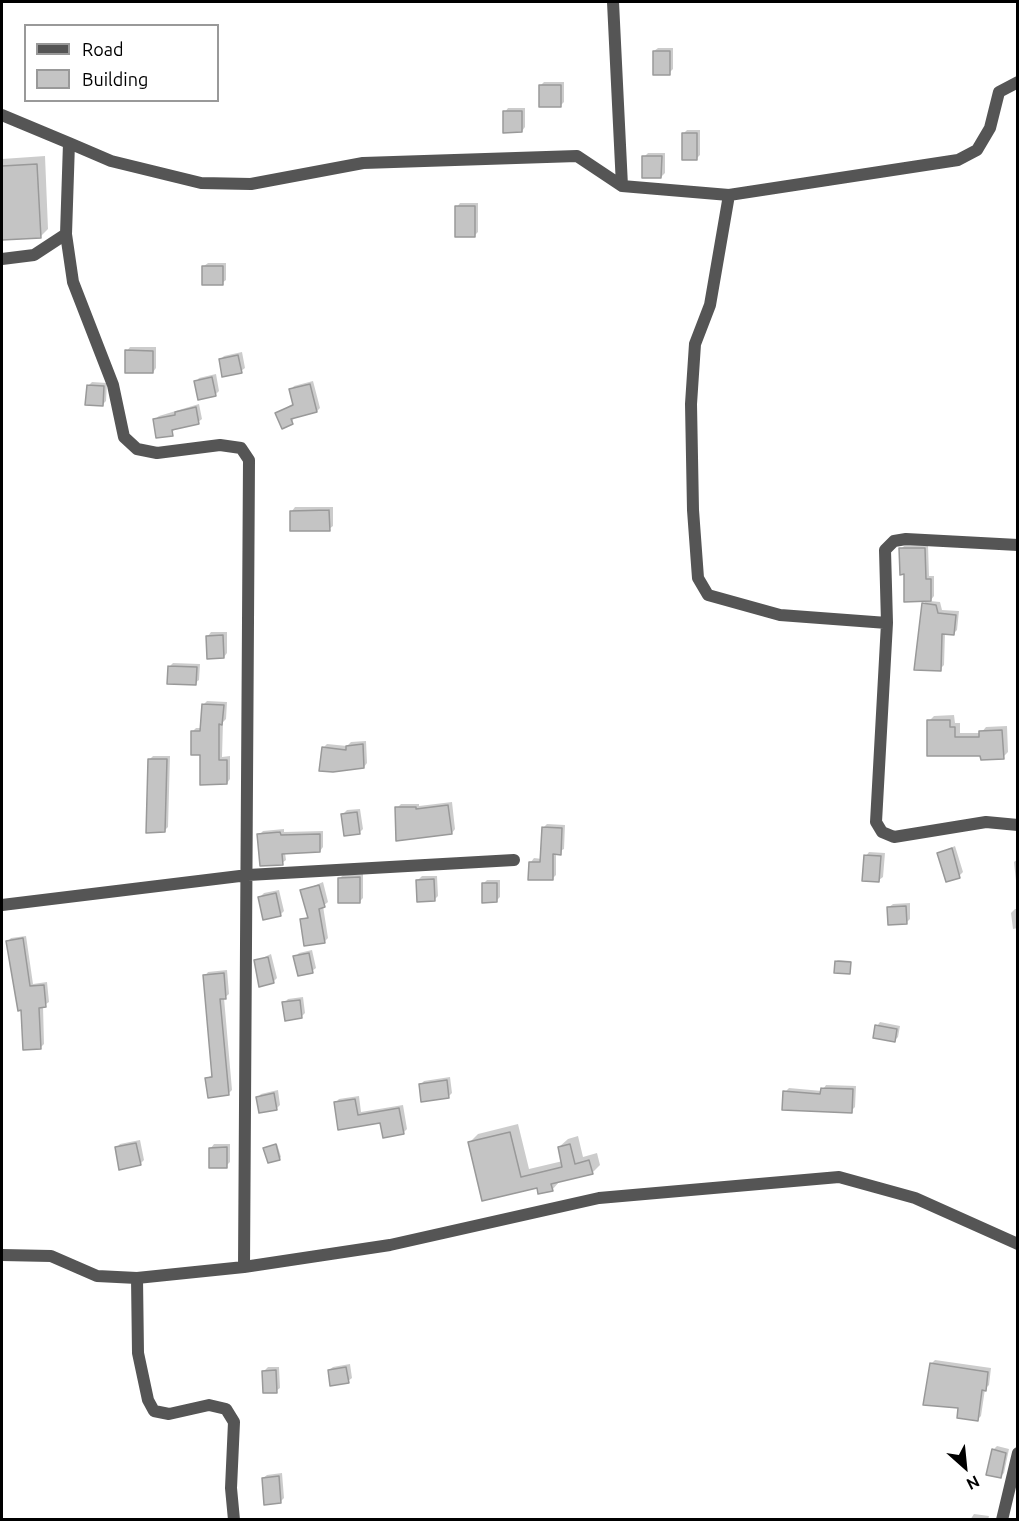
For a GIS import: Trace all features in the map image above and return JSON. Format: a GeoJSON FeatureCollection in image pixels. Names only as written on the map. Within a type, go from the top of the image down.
{"type":"FeatureCollection","features":[{"type":"Feature","properties":{"kind":"street"},"geometry":{"type":"LineString","coordinates":[[613,2],[622,186]]}},
{"type":"Feature","properties":{"kind":"street"},"geometry":{"type":"LineString","coordinates":[[2,115],[111,161],[201,183],[251,184],[363,163],[577,156],[622,186],[729,195],[958,160],[977,150],[990,128],[999,92],[1017,82]]}},
{"type":"Feature","properties":{"kind":"street"},"geometry":{"type":"LineString","coordinates":[[69,143],[66,234],[73,282],[113,385],[124,436],[137,449],[157,453],[220,445],[240,448],[249,460],[244,1267]]}},
{"type":"Feature","properties":{"kind":"street"},"geometry":{"type":"LineString","coordinates":[[729,195],[710,304],[694,345],[691,416],[693,510],[698,578],[708,595],[780,615],[887,623]]}},
{"type":"Feature","properties":{"kind":"street"},"geometry":{"type":"LineString","coordinates":[[2,259],[34,255],[66,234]]}},
{"type":"Feature","properties":{"kind":"street"},"geometry":{"type":"LineString","coordinates":[[1017,545],[906,539],[894,542],[885,550],[887,623],[876,822],[882,832],[894,837],[986,822],[1017,825]]}},
{"type":"Feature","properties":{"kind":"street"},"geometry":{"type":"LineString","coordinates":[[2,905],[248,875],[514,860]]}},
{"type":"Feature","properties":{"kind":"street"},"geometry":{"type":"LineString","coordinates":[[2,1255],[51,1257],[97,1276],[137,1278],[244,1267],[390,1245],[599,1198],[839,1177],[915,1198],[1017,1244]]}},
{"type":"Feature","properties":{"kind":"street"},"geometry":{"type":"LineString","coordinates":[[137,1278],[138,1353],[148,1400],[154,1411],[169,1414],[209,1405],[226,1409],[234,1422],[231,1488],[234,1520]]}},
{"type":"Feature","properties":{"kind":"street"},"geometry":{"type":"LineString","coordinates":[[1002,1520],[1017,1453]]}},
{"type":"Feature","properties":{"kind":"building"},"geometry":{"type":"Polygon","coordinates":[[[653,51],[670,51],[670,75],[653,75],[653,51]]]}},
{"type":"Feature","properties":{"kind":"building"},"geometry":{"type":"Polygon","coordinates":[[[539,85],[561,85],[561,107],[539,107],[539,85]]]}},
{"type":"Feature","properties":{"kind":"building"},"geometry":{"type":"Polygon","coordinates":[[[503,111],[522,111],[522,132],[503,133],[503,111]]]}},
{"type":"Feature","properties":{"kind":"building"},"geometry":{"type":"Polygon","coordinates":[[[682,133],[697,133],[697,160],[682,160],[682,133]]]}},
{"type":"Feature","properties":{"kind":"building"},"geometry":{"type":"Polygon","coordinates":[[[642,156],[662,156],[661,178],[642,178],[642,156]]]}},
{"type":"Feature","properties":{"kind":"building"},"geometry":{"type":"Polygon","coordinates":[[[37,164],[41,238],[2,240],[2,166],[37,164]]]}},
{"type":"Feature","properties":{"kind":"building"},"geometry":{"type":"Polygon","coordinates":[[[455,206],[475,206],[475,237],[455,237],[455,206]]]}},
{"type":"Feature","properties":{"kind":"building"},"geometry":{"type":"Polygon","coordinates":[[[202,266],[223,266],[223,285],[202,285],[202,266]]]}},
{"type":"Feature","properties":{"kind":"building"},"geometry":{"type":"Polygon","coordinates":[[[125,350],[153,351],[153,373],[125,373],[125,350]]]}},
{"type":"Feature","properties":{"kind":"building"},"geometry":{"type":"Polygon","coordinates":[[[238,355],[242,373],[222,377],[219,359],[238,355]]]}},
{"type":"Feature","properties":{"kind":"building"},"geometry":{"type":"Polygon","coordinates":[[[212,377],[216,396],[198,400],[194,381],[212,377]]]}},
{"type":"Feature","properties":{"kind":"building"},"geometry":{"type":"Polygon","coordinates":[[[310,384],[317,412],[291,419],[293,424],[282,429],[275,413],[293,405],[289,389],[310,384]]]}},
{"type":"Feature","properties":{"kind":"building"},"geometry":{"type":"Polygon","coordinates":[[[87,385],[104,386],[103,406],[85,405],[87,385]]]}},
{"type":"Feature","properties":{"kind":"building"},"geometry":{"type":"Polygon","coordinates":[[[196,407],[199,424],[172,430],[173,436],[156,438],[153,419],[175,415],[175,412],[196,407]]]}},
{"type":"Feature","properties":{"kind":"building"},"geometry":{"type":"Polygon","coordinates":[[[329,510],[330,531],[290,531],[290,511],[329,510]]]}},
{"type":"Feature","properties":{"kind":"building"},"geometry":{"type":"Polygon","coordinates":[[[899,548],[925,548],[926,579],[931,579],[931,601],[904,602],[904,574],[900,575],[899,548]]]}},
{"type":"Feature","properties":{"kind":"building"},"geometry":{"type":"Polygon","coordinates":[[[922,603],[936,605],[938,613],[956,615],[954,635],[942,634],[941,671],[914,670],[922,603]]]}},
{"type":"Feature","properties":{"kind":"building"},"geometry":{"type":"Polygon","coordinates":[[[223,635],[224,658],[207,659],[206,636],[223,635]]]}},
{"type":"Feature","properties":{"kind":"building"},"geometry":{"type":"Polygon","coordinates":[[[168,666],[197,667],[196,685],[167,684],[168,666]]]}},
{"type":"Feature","properties":{"kind":"building"},"geometry":{"type":"Polygon","coordinates":[[[202,704],[224,705],[222,725],[219,724],[219,760],[227,760],[227,784],[200,785],[200,755],[191,755],[191,731],[200,731],[202,704]]]}},
{"type":"Feature","properties":{"kind":"building"},"geometry":{"type":"Polygon","coordinates":[[[927,720],[950,720],[950,727],[955,727],[955,737],[979,737],[979,731],[1002,730],[1004,759],[981,760],[980,756],[927,756],[927,720]]]}},
{"type":"Feature","properties":{"kind":"building"},"geometry":{"type":"Polygon","coordinates":[[[363,744],[364,768],[333,772],[319,771],[322,747],[346,750],[346,746],[363,744]]]}},
{"type":"Feature","properties":{"kind":"building"},"geometry":{"type":"Polygon","coordinates":[[[148,759],[167,759],[165,832],[146,833],[148,759]]]}},
{"type":"Feature","properties":{"kind":"building"},"geometry":{"type":"Polygon","coordinates":[[[448,805],[452,834],[396,841],[395,807],[416,807],[416,809],[448,805]]]}},
{"type":"Feature","properties":{"kind":"building"},"geometry":{"type":"Polygon","coordinates":[[[357,812],[360,834],[344,836],[341,814],[357,812]]]}},
{"type":"Feature","properties":{"kind":"building"},"geometry":{"type":"Polygon","coordinates":[[[542,827],[562,828],[561,855],[553,854],[553,880],[528,880],[529,862],[540,862],[542,827]]]}},
{"type":"Feature","properties":{"kind":"building"},"geometry":{"type":"Polygon","coordinates":[[[280,832],[281,835],[320,834],[320,852],[282,854],[283,865],[260,866],[257,834],[280,832]]]}},
{"type":"Feature","properties":{"kind":"building"},"geometry":{"type":"Polygon","coordinates":[[[952,848],[960,878],[946,882],[937,853],[952,848]]]}},
{"type":"Feature","properties":{"kind":"building"},"geometry":{"type":"Polygon","coordinates":[[[864,855],[881,856],[879,882],[862,881],[864,855]]]}},
{"type":"Feature","properties":{"kind":"building"},"geometry":{"type":"Polygon","coordinates":[[[360,877],[360,903],[338,903],[338,878],[360,877]]]}},
{"type":"Feature","properties":{"kind":"building"},"geometry":{"type":"Polygon","coordinates":[[[434,879],[435,901],[417,902],[416,880],[434,879]]]}},
{"type":"Feature","properties":{"kind":"building"},"geometry":{"type":"Polygon","coordinates":[[[482,883],[497,883],[497,902],[482,903],[482,883]]]}},
{"type":"Feature","properties":{"kind":"building"},"geometry":{"type":"Polygon","coordinates":[[[319,885],[325,907],[319,909],[325,943],[304,946],[300,919],[308,918],[300,890],[319,885]]]}},
{"type":"Feature","properties":{"kind":"building"},"geometry":{"type":"Polygon","coordinates":[[[276,893],[281,916],[263,920],[258,897],[276,893]]]}},
{"type":"Feature","properties":{"kind":"building"},"geometry":{"type":"Polygon","coordinates":[[[906,906],[907,924],[888,925],[887,907],[906,906]]]}},
{"type":"Feature","properties":{"kind":"building"},"geometry":{"type":"Polygon","coordinates":[[[23,938],[30,986],[44,985],[46,1007],[39,1008],[41,1049],[23,1050],[21,1010],[18,1011],[6,941],[23,938]]]}},
{"type":"Feature","properties":{"kind":"building"},"geometry":{"type":"Polygon","coordinates":[[[309,953],[313,973],[298,976],[293,956],[309,953]]]}},
{"type":"Feature","properties":{"kind":"building"},"geometry":{"type":"Polygon","coordinates":[[[268,957],[274,983],[259,987],[254,960],[268,957]]]}},
{"type":"Feature","properties":{"kind":"building"},"geometry":{"type":"Polygon","coordinates":[[[835,961],[851,962],[850,974],[834,973],[835,961]]]}},
{"type":"Feature","properties":{"kind":"building"},"geometry":{"type":"Polygon","coordinates":[[[224,973],[226,999],[220,999],[229,1095],[208,1098],[205,1078],[212,1077],[203,975],[224,973]]]}},
{"type":"Feature","properties":{"kind":"building"},"geometry":{"type":"Polygon","coordinates":[[[300,1000],[302,1018],[285,1021],[282,1002],[300,1000]]]}},
{"type":"Feature","properties":{"kind":"building"},"geometry":{"type":"Polygon","coordinates":[[[875,1025],[897,1029],[895,1042],[873,1038],[875,1025]]]}},
{"type":"Feature","properties":{"kind":"building"},"geometry":{"type":"Polygon","coordinates":[[[447,1080],[449,1098],[421,1102],[419,1084],[447,1080]]]}},
{"type":"Feature","properties":{"kind":"building"},"geometry":{"type":"Polygon","coordinates":[[[821,1088],[853,1089],[852,1113],[782,1110],[783,1091],[820,1094],[821,1088]]]}},
{"type":"Feature","properties":{"kind":"building"},"geometry":{"type":"Polygon","coordinates":[[[274,1093],[277,1110],[259,1113],[256,1097],[274,1093]]]}},
{"type":"Feature","properties":{"kind":"building"},"geometry":{"type":"Polygon","coordinates":[[[355,1099],[358,1115],[399,1108],[404,1134],[383,1138],[380,1123],[338,1130],[334,1102],[355,1099]]]}},
{"type":"Feature","properties":{"kind":"building"},"geometry":{"type":"Polygon","coordinates":[[[510,1132],[521,1177],[562,1167],[558,1147],[570,1144],[575,1164],[589,1160],[593,1174],[551,1184],[553,1191],[538,1194],[537,1188],[482,1201],[468,1142],[510,1132]]]}},
{"type":"Feature","properties":{"kind":"building"},"geometry":{"type":"Polygon","coordinates":[[[136,1143],[141,1165],[119,1170],[115,1147],[136,1143]]]}},
{"type":"Feature","properties":{"kind":"building"},"geometry":{"type":"Polygon","coordinates":[[[276,1144],[280,1160],[268,1163],[263,1148],[276,1144]]]}},
{"type":"Feature","properties":{"kind":"building"},"geometry":{"type":"Polygon","coordinates":[[[227,1147],[227,1168],[209,1168],[209,1148],[227,1147]]]}},
{"type":"Feature","properties":{"kind":"building"},"geometry":{"type":"Polygon","coordinates":[[[930,1363],[988,1372],[986,1391],[982,1390],[978,1421],[957,1418],[958,1408],[923,1405],[930,1363]]]}},
{"type":"Feature","properties":{"kind":"building"},"geometry":{"type":"Polygon","coordinates":[[[346,1367],[349,1383],[330,1386],[328,1370],[346,1367]]]}},
{"type":"Feature","properties":{"kind":"building"},"geometry":{"type":"Polygon","coordinates":[[[276,1370],[277,1393],[263,1393],[262,1371],[276,1370]]]}},
{"type":"Feature","properties":{"kind":"building"},"geometry":{"type":"Polygon","coordinates":[[[992,1449],[1006,1453],[1001,1478],[986,1475],[992,1449]]]}},
{"type":"Feature","properties":{"kind":"building"},"geometry":{"type":"Polygon","coordinates":[[[279,1476],[281,1503],[264,1505],[262,1478],[279,1476]]]}}]}
